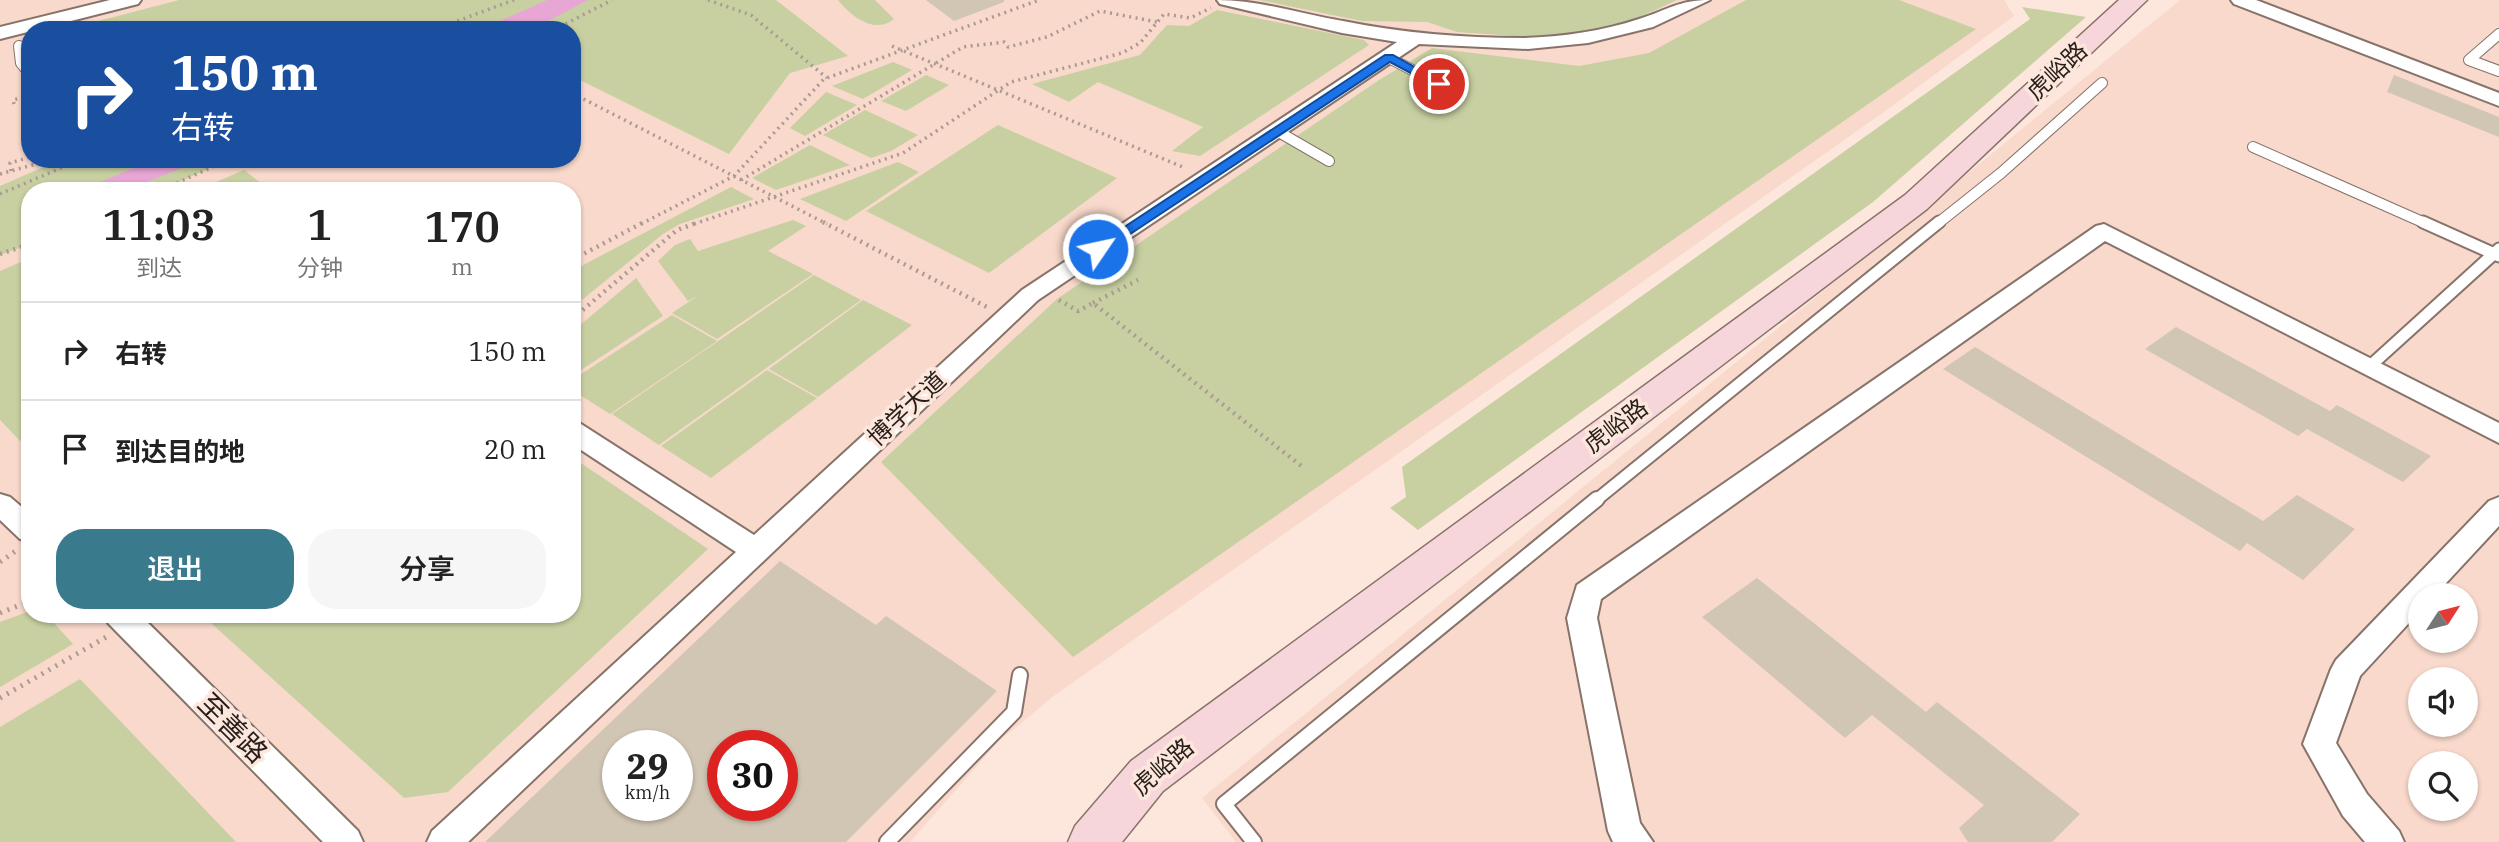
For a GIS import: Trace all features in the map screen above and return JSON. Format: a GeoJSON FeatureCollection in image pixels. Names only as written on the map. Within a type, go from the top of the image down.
{"type":"FeatureCollection","features":[{"type":"Feature","properties":{"kind":"street"},"geometry":{"type":"LineString","coordinates":[[69,21],[132,0]]}},
{"type":"Feature","properties":{"kind":"street"},"geometry":{"type":"LineString","coordinates":[[1221,3],[1334,26],[1417,37],[1524,44],[1575,40],[1647,24],[1701,0]]}},
{"type":"Feature","properties":{"kind":"street","name":"虎峪路"},"geometry":{"type":"LineString","coordinates":[[1091,842],[1147,776],[1916,202],[2134,0]]}},
{"type":"Feature","properties":{"kind":"street"},"geometry":{"type":"LineString","coordinates":[[2240,0],[2499,100]]}},
{"type":"Feature","properties":{"kind":"street"},"geometry":{"type":"LineString","coordinates":[[25,21],[36,16],[51,21]]}},
{"type":"Feature","properties":{"kind":"street"},"geometry":{"type":"LineString","coordinates":[[0,33],[21,23]]}},
{"type":"Feature","properties":{"kind":"street","name":"博学大道"},"geometry":{"type":"LineString","coordinates":[[444,842],[1006,317],[1041,288],[1417,37]]}},
{"type":"Feature","properties":{"kind":"street"},"geometry":{"type":"LineString","coordinates":[[1636,842],[1625,831],[1582,618],[1587,593],[2104,231],[2499,434]]}},
{"type":"Feature","properties":{"kind":"street"},"geometry":{"type":"LineString","coordinates":[[581,437],[756,550]]}},
{"type":"Feature","properties":{"kind":"street"},"geometry":{"type":"LineString","coordinates":[[0,504],[21,523]]}},
{"type":"Feature","properties":{"kind":"street"},"geometry":{"type":"LineString","coordinates":[[2387,842],[2356,805],[2319,744],[2347,669],[2499,508]]}},
{"type":"Feature","properties":{"kind":"street","name":"至善路"},"geometry":{"type":"LineString","coordinates":[[128,623],[346,842]]}},
{"type":"Feature","properties":{"kind":"lane"},"geometry":{"type":"LineString","coordinates":[[2499,34],[2469,60],[2499,71]]}},
{"type":"Feature","properties":{"kind":"lane"},"geometry":{"type":"LineString","coordinates":[[19,46],[21,63]]}},
{"type":"Feature","properties":{"kind":"lane"},"geometry":{"type":"LineString","coordinates":[[1389,58],[1459,94]]}},
{"type":"Feature","properties":{"kind":"lane"},"geometry":{"type":"LineString","coordinates":[[1254,842],[1224,804],[2001,173],[2102,83]]}},
{"type":"Feature","properties":{"kind":"lane"},"geometry":{"type":"LineString","coordinates":[[1277,131],[1329,161]]}},
{"type":"Feature","properties":{"kind":"lane"},"geometry":{"type":"LineString","coordinates":[[2253,147],[2497,253],[2369,367]]}},
{"type":"Feature","properties":{"kind":"lane"},"geometry":{"type":"LineString","coordinates":[[887,842],[1014,712],[1020,675]]}},
{"type":"Feature","properties":{"kind":"path"},"geometry":{"type":"LineString","coordinates":[[457,21],[514,0]]}},
{"type":"Feature","properties":{"kind":"path"},"geometry":{"type":"LineString","coordinates":[[571,21],[612,0]]}},
{"type":"Feature","properties":{"kind":"path"},"geometry":{"type":"LineString","coordinates":[[708,0],[751,15],[828,78]]}},
{"type":"Feature","properties":{"kind":"path"},"geometry":{"type":"LineString","coordinates":[[581,255],[733,176],[828,78],[1039,0]]}},
{"type":"Feature","properties":{"kind":"path"},"geometry":{"type":"LineString","coordinates":[[581,311],[677,230],[904,153],[1011,82],[1122,53],[1140,43],[1164,13],[1189,18],[1221,3]]}},
{"type":"Feature","properties":{"kind":"path"},"geometry":{"type":"LineString","coordinates":[[741,180],[963,47],[1004,41],[1008,47],[1047,37],[1100,11],[1157,22]]}},
{"type":"Feature","properties":{"kind":"path"},"geometry":{"type":"LineString","coordinates":[[892,46],[1207,177]]}},
{"type":"Feature","properties":{"kind":"path"},"geometry":{"type":"LineString","coordinates":[[14,104],[13,100],[21,98]]}},
{"type":"Feature","properties":{"kind":"path"},"geometry":{"type":"LineString","coordinates":[[581,98],[1006,317]]}},
{"type":"Feature","properties":{"kind":"path"},"geometry":{"type":"LineString","coordinates":[[11,171],[10,163],[21,160]]}},
{"type":"Feature","properties":{"kind":"path"},"geometry":{"type":"LineString","coordinates":[[0,174],[22,168]]}},
{"type":"Feature","properties":{"kind":"path"},"geometry":{"type":"LineString","coordinates":[[28,182],[61,168]]}},
{"type":"Feature","properties":{"kind":"path"},"geometry":{"type":"LineString","coordinates":[[179,182],[210,168]]}},
{"type":"Feature","properties":{"kind":"path"},"geometry":{"type":"LineString","coordinates":[[0,194],[21,185]]}},
{"type":"Feature","properties":{"kind":"path"},"geometry":{"type":"LineString","coordinates":[[0,254],[21,247]]}},
{"type":"Feature","properties":{"kind":"path"},"geometry":{"type":"LineString","coordinates":[[1051,296],[1078,311],[1138,280]]}},
{"type":"Feature","properties":{"kind":"path"},"geometry":{"type":"LineString","coordinates":[[1093,303],[1304,468]]}},
{"type":"Feature","properties":{"kind":"path"},"geometry":{"type":"LineString","coordinates":[[0,613],[21,605]]}},
{"type":"Feature","properties":{"kind":"path"},"geometry":{"type":"LineString","coordinates":[[0,698],[118,623]]}},
{"type":"Feature","properties":{"kind":"shaded area"},"geometry":{"type":"Polygon","coordinates":[[[0,0],[2004,0],[2014,16],[1884,112],[1055,695],[998,742],[910,842],[0,842],[0,0]]]}},
{"type":"Feature","properties":{"kind":"shaded area"},"geometry":{"type":"Polygon","coordinates":[[[547,0],[588,0],[548,21],[500,21],[547,0]]]}},
{"type":"Feature","properties":{"kind":"shaded area"},"geometry":{"type":"Polygon","coordinates":[[[2180,0],[2499,0],[2499,842],[1236,842],[1202,798],[2180,0]]]}},
{"type":"Feature","properties":{"kind":"shaded area"},"geometry":{"type":"Polygon","coordinates":[[[134,168],[183,168],[146,182],[100,182],[134,168]]]}},
{"type":"Feature","properties":{"kind":"green space"},"geometry":{"type":"Polygon","coordinates":[[[179,0],[776,0],[848,56],[790,73],[729,154],[581,80],[581,21],[98,21],[179,0]]]}},
{"type":"Feature","properties":{"kind":"green space"},"geometry":{"type":"Polygon","coordinates":[[[838,0],[875,0],[894,19],[879,25],[863,22],[838,0]]]}},
{"type":"Feature","properties":{"kind":"green space"},"geometry":{"type":"Polygon","coordinates":[[[1259,0],[1677,0],[1627,23],[1603,30],[1528,37],[1457,32],[1427,22],[1362,21],[1259,0]]]}},
{"type":"Feature","properties":{"kind":"green space"},"geometry":{"type":"Polygon","coordinates":[[[1746,0],[1899,0],[1976,29],[1073,657],[881,462],[1057,299],[1379,80],[1432,48],[1579,66],[1649,53],[1746,0]]]}},
{"type":"Feature","properties":{"kind":"green space"},"geometry":{"type":"Polygon","coordinates":[[[2022,7],[2086,17],[1873,202],[1418,530],[1390,508],[1406,497],[1402,467],[2030,19],[2022,7]]]}},
{"type":"Feature","properties":{"kind":"green space"},"geometry":{"type":"Polygon","coordinates":[[[1217,10],[1364,40],[1369,45],[1200,156],[1172,151],[1203,127],[1098,82],[1069,102],[1032,84],[1140,55],[1167,25],[1189,26],[1217,10]]]}},
{"type":"Feature","properties":{"kind":"green space"},"geometry":{"type":"Polygon","coordinates":[[[893,62],[912,70],[863,99],[832,86],[893,62]]]}},
{"type":"Feature","properties":{"kind":"green space"},"geometry":{"type":"Polygon","coordinates":[[[926,75],[949,85],[906,111],[881,101],[926,75]]]}},
{"type":"Feature","properties":{"kind":"green space"},"geometry":{"type":"Polygon","coordinates":[[[826,92],[857,105],[805,136],[790,128],[826,92]]]}},
{"type":"Feature","properties":{"kind":"green space"},"geometry":{"type":"Polygon","coordinates":[[[865,110],[918,135],[891,151],[871,158],[823,135],[865,110]]]}},
{"type":"Feature","properties":{"kind":"green space"},"geometry":{"type":"Polygon","coordinates":[[[998,125],[1117,178],[989,273],[866,211],[998,125]]]}},
{"type":"Feature","properties":{"kind":"green space"},"geometry":{"type":"Polygon","coordinates":[[[810,145],[850,165],[776,190],[752,178],[810,145]]]}},
{"type":"Feature","properties":{"kind":"green space"},"geometry":{"type":"Polygon","coordinates":[[[898,162],[919,172],[846,221],[800,199],[898,162]]]}},
{"type":"Feature","properties":{"kind":"green space"},"geometry":{"type":"Polygon","coordinates":[[[41,168],[210,168],[179,182],[21,182],[21,247],[0,255],[0,186],[41,168]]]}},
{"type":"Feature","properties":{"kind":"green space"},"geometry":{"type":"Polygon","coordinates":[[[244,170],[259,182],[216,182],[244,170]]]}},
{"type":"Feature","properties":{"kind":"green space"},"geometry":{"type":"Polygon","coordinates":[[[731,187],[754,199],[680,224],[663,234],[581,301],[581,266],[731,187]]]}},
{"type":"Feature","properties":{"kind":"green space"},"geometry":{"type":"Polygon","coordinates":[[[793,220],[806,226],[768,251],[813,274],[717,339],[672,313],[699,295],[688,301],[658,261],[675,245],[690,239],[698,251],[793,220]]]}},
{"type":"Feature","properties":{"kind":"green space"},"geometry":{"type":"Polygon","coordinates":[[[21,262],[21,442],[0,420],[0,271],[21,262]]]}},
{"type":"Feature","properties":{"kind":"green space"},"geometry":{"type":"Polygon","coordinates":[[[814,275],[861,300],[659,445],[612,414],[814,275]]]}},
{"type":"Feature","properties":{"kind":"green space"},"geometry":{"type":"Polygon","coordinates":[[[636,278],[663,316],[581,370],[581,324],[636,278]]]}},
{"type":"Feature","properties":{"kind":"green space"},"geometry":{"type":"Polygon","coordinates":[[[863,300],[912,325],[818,397],[769,369],[863,300]]]}},
{"type":"Feature","properties":{"kind":"green space"},"geometry":{"type":"Polygon","coordinates":[[[672,315],[717,341],[610,414],[581,396],[581,374],[672,315]]]}},
{"type":"Feature","properties":{"kind":"green space"},"geometry":{"type":"Polygon","coordinates":[[[767,370],[817,398],[711,478],[661,446],[767,370]]]}},
{"type":"Feature","properties":{"kind":"green space"},"geometry":{"type":"Polygon","coordinates":[[[581,463],[708,549],[448,792],[404,798],[211,623],[581,623],[581,463]]]}},
{"type":"Feature","properties":{"kind":"green space"},"geometry":{"type":"Polygon","coordinates":[[[21,614],[21,623],[54,623],[73,644],[0,687],[0,622],[21,614]]]}},
{"type":"Feature","properties":{"kind":"green space"},"geometry":{"type":"Polygon","coordinates":[[[80,679],[236,842],[0,842],[0,727],[80,679]]]}},
{"type":"Feature","properties":{"kind":"building"},"geometry":{"type":"Polygon","coordinates":[[[926,0],[1004,0],[1004,2],[954,21],[926,0]]]}},
{"type":"Feature","properties":{"kind":"building"},"geometry":{"type":"Polygon","coordinates":[[[2394,75],[2499,117],[2499,137],[2387,92],[2394,75]]]}},
{"type":"Feature","properties":{"kind":"building"},"geometry":{"type":"Polygon","coordinates":[[[2176,327],[2330,411],[2337,405],[2431,456],[2403,482],[2307,429],[2298,436],[2145,349],[2176,327]]]}},
{"type":"Feature","properties":{"kind":"building"},"geometry":{"type":"Polygon","coordinates":[[[1975,347],[2263,521],[2297,495],[2355,529],[2303,580],[2247,543],[2240,551],[1943,369],[1975,347]]]}},
{"type":"Feature","properties":{"kind":"building"},"geometry":{"type":"Polygon","coordinates":[[[780,561],[876,625],[886,616],[997,691],[846,842],[485,842],[602,731],[602,821],[693,821],[693,730],[603,730],[780,561]]]}},
{"type":"Feature","properties":{"kind":"building"},"geometry":{"type":"Polygon","coordinates":[[[1757,578],[1926,712],[1937,702],[2080,814],[2052,842],[1968,842],[1959,828],[1984,805],[1872,715],[1845,738],[1702,617],[1757,578]]]}},
{"type":"Feature","properties":{"kind":"route"},"geometry":{"type":"LineString","coordinates":[[1098,249],[1389,58],[1439,84]]}}]}
